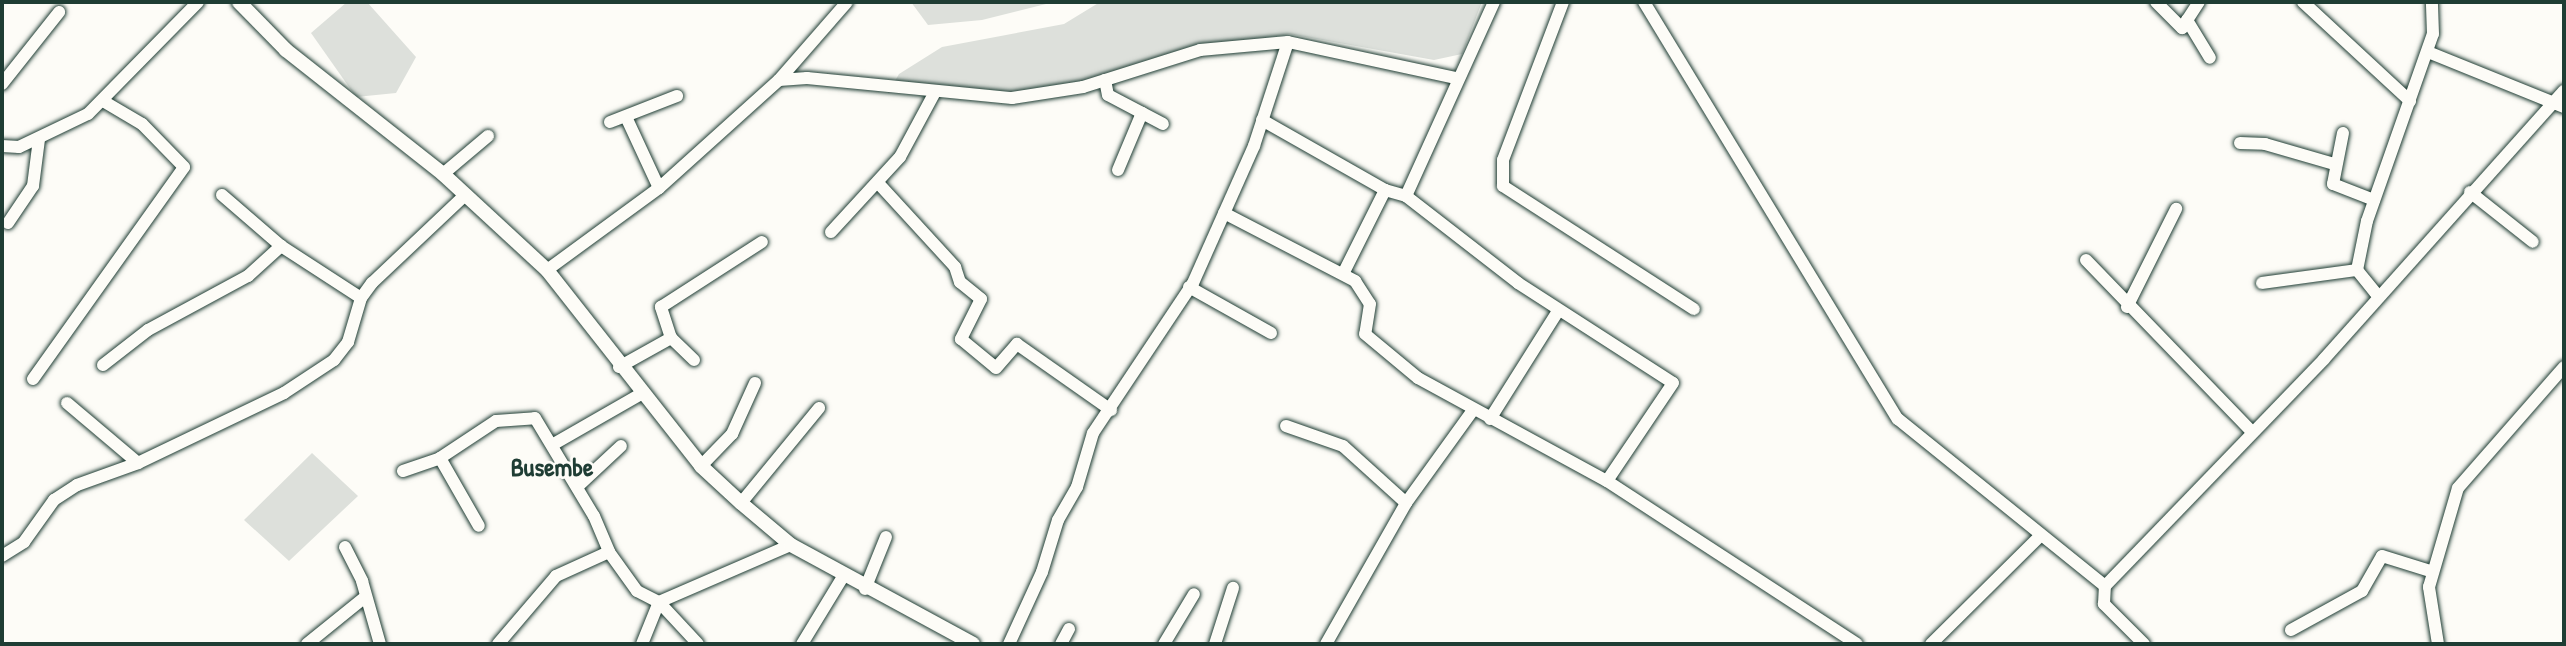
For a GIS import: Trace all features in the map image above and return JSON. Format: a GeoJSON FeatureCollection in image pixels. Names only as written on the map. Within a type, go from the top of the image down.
{"type":"FeatureCollection","features":[{"type":"Feature","properties":{"kind":"street"},"geometry":{"type":"LineString","coordinates":[[2,146],[19,147],[39,139],[103,101],[198,2]]}},
{"type":"Feature","properties":{"kind":"street"},"geometry":{"type":"LineString","coordinates":[[239,2],[286,50],[443,174],[547,270],[640,394],[701,466],[741,503],[791,545],[864,589],[973,644]]}},
{"type":"Feature","properties":{"kind":"street"},"geometry":{"type":"LineString","coordinates":[[547,270],[659,188],[779,80],[846,2]]}},
{"type":"Feature","properties":{"kind":"street"},"geometry":{"type":"LineString","coordinates":[[1406,196],[1456,78],[1494,2]]}},
{"type":"Feature","properties":{"kind":"street"},"geometry":{"type":"LineString","coordinates":[[1563,2],[1503,160],[1503,186],[1694,309]]}},
{"type":"Feature","properties":{"kind":"street"},"geometry":{"type":"LineString","coordinates":[[1644,2],[1880,394],[1898,419],[2039,537],[2105,586]]}},
{"type":"Feature","properties":{"kind":"street"},"geometry":{"type":"LineString","coordinates":[[2156,2],[2182,28],[2200,2]]}},
{"type":"Feature","properties":{"kind":"street"},"geometry":{"type":"LineString","coordinates":[[2303,2],[2410,101]]}},
{"type":"Feature","properties":{"kind":"street"},"geometry":{"type":"LineString","coordinates":[[2357,270],[2374,200],[2428,52],[2432,2]]}},
{"type":"Feature","properties":{"kind":"street"},"geometry":{"type":"LineString","coordinates":[[2,84],[59,12]]}},
{"type":"Feature","properties":{"kind":"street"},"geometry":{"type":"LineString","coordinates":[[2188,20],[2210,58]]}},
{"type":"Feature","properties":{"kind":"street"},"geometry":{"type":"LineString","coordinates":[[779,80],[807,78],[935,92],[1012,97],[1105,80],[1200,50],[1287,42],[1456,78]]}},
{"type":"Feature","properties":{"kind":"street"},"geometry":{"type":"LineString","coordinates":[[1009,644],[1042,572],[1058,520],[1077,487],[1094,433],[1189,287],[1224,214],[1262,120],[1287,42]]}},
{"type":"Feature","properties":{"kind":"street"},"geometry":{"type":"LineString","coordinates":[[2428,52],[2559,105]]}},
{"type":"Feature","properties":{"kind":"street"},"geometry":{"type":"LineString","coordinates":[[1105,80],[1108,95],[1163,124]]}},
{"type":"Feature","properties":{"kind":"street"},"geometry":{"type":"LineString","coordinates":[[2144,644],[2104,604],[2105,586],[2252,432],[2470,191],[2559,105],[2564,91]]}},
{"type":"Feature","properties":{"kind":"street"},"geometry":{"type":"LineString","coordinates":[[831,232],[879,184],[935,92]]}},
{"type":"Feature","properties":{"kind":"street"},"geometry":{"type":"LineString","coordinates":[[610,122],[627,119],[677,96]]}},
{"type":"Feature","properties":{"kind":"street"},"geometry":{"type":"LineString","coordinates":[[33,379],[184,167],[142,124],[103,101]]}},
{"type":"Feature","properties":{"kind":"street"},"geometry":{"type":"LineString","coordinates":[[1118,170],[1142,113]]}},
{"type":"Feature","properties":{"kind":"street"},"geometry":{"type":"LineString","coordinates":[[627,119],[659,188]]}},
{"type":"Feature","properties":{"kind":"street"},"geometry":{"type":"LineString","coordinates":[[1262,120],[1385,190],[1406,196],[1559,310],[1673,383],[1607,481]]}},
{"type":"Feature","properties":{"kind":"street"},"geometry":{"type":"LineString","coordinates":[[2343,133],[2334,164],[2333,184],[2374,200]]}},
{"type":"Feature","properties":{"kind":"street"},"geometry":{"type":"LineString","coordinates":[[443,174],[488,136]]}},
{"type":"Feature","properties":{"kind":"street"},"geometry":{"type":"LineString","coordinates":[[8,223],[33,186],[39,139]]}},
{"type":"Feature","properties":{"kind":"street"},"geometry":{"type":"LineString","coordinates":[[2239,143],[2265,144],[2334,164]]}},
{"type":"Feature","properties":{"kind":"street"},"geometry":{"type":"LineString","coordinates":[[879,184],[956,267],[960,282],[981,299],[961,339],[996,368],[1017,344],[1111,410]]}},
{"type":"Feature","properties":{"kind":"street"},"geometry":{"type":"LineString","coordinates":[[1343,274],[1385,190]]}},
{"type":"Feature","properties":{"kind":"street"},"geometry":{"type":"LineString","coordinates":[[2470,191],[2533,242]]}},
{"type":"Feature","properties":{"kind":"street"},"geometry":{"type":"LineString","coordinates":[[222,195],[281,246],[361,298]]}},
{"type":"Feature","properties":{"kind":"street"},"geometry":{"type":"LineString","coordinates":[[2,556],[24,542],[67,491],[138,463],[310,379],[348,342],[361,298],[465,195]]}},
{"type":"Feature","properties":{"kind":"street"},"geometry":{"type":"LineString","coordinates":[[2127,307],[2176,209]]}},
{"type":"Feature","properties":{"kind":"street"},"geometry":{"type":"LineString","coordinates":[[1224,214],[1355,281],[1370,304],[1365,334],[1418,378],[1472,410],[1607,481],[1857,644]]}},
{"type":"Feature","properties":{"kind":"street"},"geometry":{"type":"LineString","coordinates":[[694,360],[671,338],[661,307],[762,242]]}},
{"type":"Feature","properties":{"kind":"street"},"geometry":{"type":"LineString","coordinates":[[103,365],[148,331],[248,276],[281,246]]}},
{"type":"Feature","properties":{"kind":"street"},"geometry":{"type":"LineString","coordinates":[[2087,260],[2127,307],[2252,432]]}},
{"type":"Feature","properties":{"kind":"street"},"geometry":{"type":"LineString","coordinates":[[2357,270],[2377,295]]}},
{"type":"Feature","properties":{"kind":"street"},"geometry":{"type":"LineString","coordinates":[[2262,283],[2357,270]]}},
{"type":"Feature","properties":{"kind":"street"},"geometry":{"type":"LineString","coordinates":[[1189,287],[1271,333]]}},
{"type":"Feature","properties":{"kind":"street"},"geometry":{"type":"LineString","coordinates":[[1490,419],[1559,310]]}},
{"type":"Feature","properties":{"kind":"street"},"geometry":{"type":"LineString","coordinates":[[619,367],[671,338]]}},
{"type":"Feature","properties":{"kind":"street"},"geometry":{"type":"LineString","coordinates":[[2438,644],[2429,587],[2458,488],[2564,367]]}},
{"type":"Feature","properties":{"kind":"street"},"geometry":{"type":"LineString","coordinates":[[701,466],[732,434],[755,383]]}},
{"type":"Feature","properties":{"kind":"street"},"geometry":{"type":"LineString","coordinates":[[552,445],[640,394]]}},
{"type":"Feature","properties":{"kind":"street"},"geometry":{"type":"LineString","coordinates":[[67,403],[138,463]]}},
{"type":"Feature","properties":{"kind":"street"},"geometry":{"type":"LineString","coordinates":[[741,503],[819,408]]}},
{"type":"Feature","properties":{"kind":"street"},"geometry":{"type":"LineString","coordinates":[[1326,644],[1406,503],[1472,410]]}},
{"type":"Feature","properties":{"kind":"street"},"geometry":{"type":"LineString","coordinates":[[403,471],[440,458],[496,421],[535,418],[577,487],[609,552],[637,592],[659,602],[698,644]]}},
{"type":"Feature","properties":{"kind":"street"},"geometry":{"type":"LineString","coordinates":[[1286,426],[1343,446],[1406,503]]}},
{"type":"Feature","properties":{"kind":"street"},"geometry":{"type":"LineString","coordinates":[[577,487],[621,446]]}},
{"type":"Feature","properties":{"kind":"street"},"geometry":{"type":"LineString","coordinates":[[440,458],[479,526]]}},
{"type":"Feature","properties":{"kind":"street"},"geometry":{"type":"LineString","coordinates":[[864,589],[886,537]]}},
{"type":"Feature","properties":{"kind":"street"},"geometry":{"type":"LineString","coordinates":[[1931,644],[2039,537]]}},
{"type":"Feature","properties":{"kind":"street"},"geometry":{"type":"LineString","coordinates":[[642,644],[659,602],[791,545]]}},
{"type":"Feature","properties":{"kind":"street"},"geometry":{"type":"LineString","coordinates":[[345,547],[380,644]]}},
{"type":"Feature","properties":{"kind":"street"},"geometry":{"type":"LineString","coordinates":[[498,644],[556,576],[609,552]]}},
{"type":"Feature","properties":{"kind":"street"},"geometry":{"type":"LineString","coordinates":[[2291,630],[2362,590],[2382,556],[2433,572]]}},
{"type":"Feature","properties":{"kind":"street"},"geometry":{"type":"LineString","coordinates":[[802,644],[844,575]]}},
{"type":"Feature","properties":{"kind":"street"},"geometry":{"type":"LineString","coordinates":[[1215,644],[1233,588]]}},
{"type":"Feature","properties":{"kind":"street"},"geometry":{"type":"LineString","coordinates":[[1164,644],[1194,594]]}},
{"type":"Feature","properties":{"kind":"street"},"geometry":{"type":"LineString","coordinates":[[307,644],[365,597]]}},
{"type":"Feature","properties":{"kind":"street"},"geometry":{"type":"LineString","coordinates":[[1061,644],[1069,629]]}},
{"type":"Feature","properties":{"kind":"shaded area"},"geometry":{"type":"Polygon","coordinates":[[[347,2],[367,2],[416,57],[396,93],[356,97],[311,33],[347,2]]]}},
{"type":"Feature","properties":{"kind":"shaded area"},"geometry":{"type":"Polygon","coordinates":[[[911,2],[1054,2],[982,20],[928,25],[911,2]]]}},
{"type":"Feature","properties":{"kind":"shaded area"},"geometry":{"type":"Polygon","coordinates":[[[1100,2],[1482,2],[1462,54],[1434,60],[1289,34],[1196,50],[1060,91],[888,93],[899,74],[942,47],[1064,24],[1100,2]]]}},
{"type":"Feature","properties":{"kind":"shaded area"},"geometry":{"type":"Polygon","coordinates":[[[312,453],[358,496],[289,561],[244,520],[312,453]]]}},
{"type":"Feature","properties":{"kind":"district","name":"Busembe"},"geometry":{"type":"Point","coordinates":[552,467]}}]}
